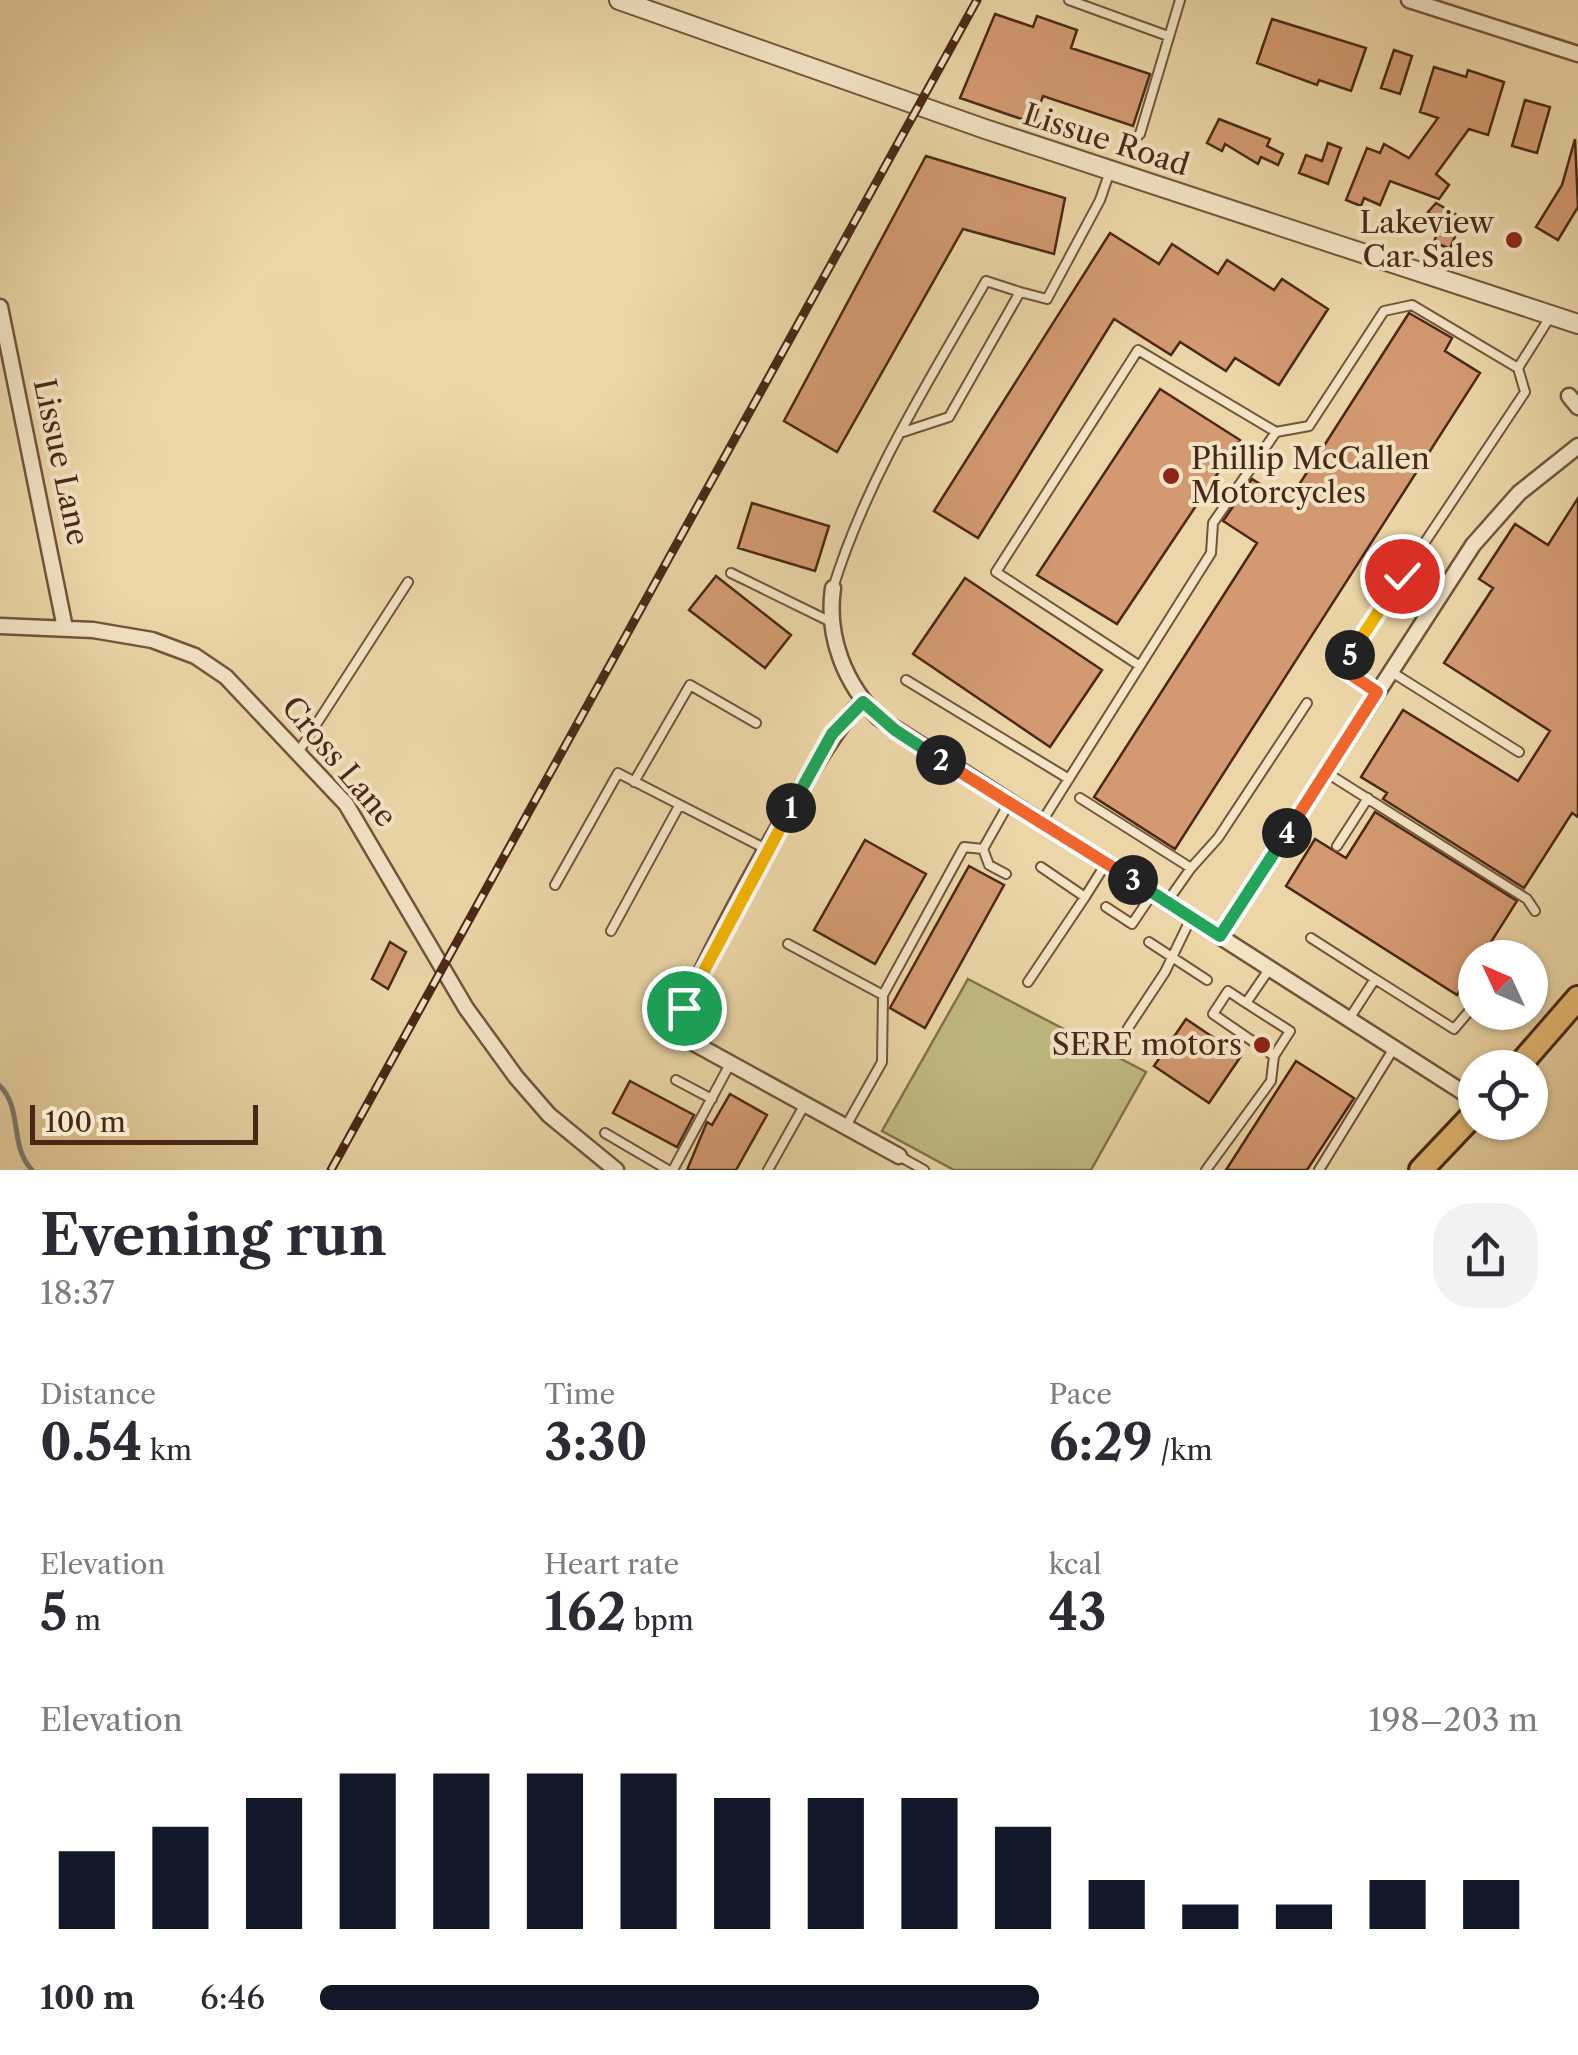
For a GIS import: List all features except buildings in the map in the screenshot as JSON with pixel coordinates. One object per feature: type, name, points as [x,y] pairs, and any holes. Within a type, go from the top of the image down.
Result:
[{"type":"highway","points":[[1533,1050],[1578,998]]},
{"type":"highway","points":[[1421,1170],[1458,1131]]},
{"type":"street","name":"Lissue Road","points":[[619,0],[1110,172],[1578,324]]},
{"type":"street","points":[[1409,0],[1578,54]]},
{"type":"street","name":"Lissue Lane","points":[[0,307],[66,628]]},
{"type":"street","points":[[1220,936],[1473,545],[1520,493],[1577,448]]},
{"type":"street","points":[[833,588],[832,622],[845,670],[863,702],[895,730],[1458,1089]]},
{"type":"street","name":"Cross Lane","points":[[0,626],[137,636],[195,656],[237,687],[299,751],[362,828],[452,985],[516,1077],[550,1116],[616,1170]]},
{"type":"street","points":[[863,702],[832,734],[680,1021],[688,1040],[899,1156]]},
{"type":"lane","points":[[1069,0],[1168,36]]},
{"type":"lane","points":[[1122,148],[1140,134],[1180,0]]},
{"type":"lane","points":[[833,588],[857,516],[883,463],[986,281],[1047,298],[1100,200],[1110,172]]},
{"type":"lane","points":[[900,433],[949,417],[1020,292]]},
{"type":"lane","points":[[1140,666],[996,572],[1138,350],[1276,432],[1310,426],[1384,311],[1412,305],[1518,368],[1526,392],[1341,668],[1377,692]]},
{"type":"lane","points":[[1518,368],[1552,315]]},
{"type":"lane","points":[[1041,823],[1211,554],[1213,523],[1276,432]]},
{"type":"lane","points":[[730,572],[832,622]]},
{"type":"lane","points":[[299,751],[408,582]]},
{"type":"lane","points":[[1390,671],[1519,752]]},
{"type":"lane","points":[[906,680],[1069,779]]},
{"type":"lane","points":[[634,782],[690,685],[756,723]]},
{"type":"lane","points":[[1167,902],[1218,838],[1307,703]]},
{"type":"lane","points":[[1326,772],[1527,900],[1534,911]]},
{"type":"lane","points":[[555,885],[618,773],[768,850]]},
{"type":"lane","points":[[1080,798],[1191,868]]},
{"type":"lane","points":[[1337,846],[1368,798]]},
{"type":"lane","points":[[983,849],[1010,803]]},
{"type":"lane","points":[[611,931],[678,806]]},
{"type":"lane","points":[[846,1126],[882,1062],[883,996],[964,847],[983,849]]},
{"type":"lane","points":[[983,849],[989,864],[1006,874]]},
{"type":"lane","points":[[1028,982],[1106,863]]},
{"type":"lane","points":[[1041,868],[1085,896]]},
{"type":"lane","points":[[1106,906],[1132,924],[1153,894]]},
{"type":"lane","points":[[1128,1028],[1192,918]]},
{"type":"lane","points":[[1312,938],[1454,1029],[1458,1024]]},
{"type":"lane","points":[[1149,942],[1207,980]]},
{"type":"lane","points":[[788,944],[883,996]]},
{"type":"lane","points":[[1246,1003],[1270,968]]},
{"type":"lane","points":[[1350,1019],[1375,979]]},
{"type":"lane","points":[[1206,1170],[1271,1082],[1274,1056],[1290,1032],[1228,991],[1212,1014],[1274,1056]]},
{"type":"lane","points":[[1319,1170],[1394,1048]]},
{"type":"lane","points":[[605,1134],[671,1170],[731,1064]]},
{"type":"lane","points":[[676,1080],[712,1099]]},
{"type":"lane","points":[[768,1170],[805,1104]]},
{"type":"lane","points":[[899,1156],[924,1170]]},
{"type":"shaded area","points":[[968,979],[1146,1072],[1091,1170],[954,1170],[882,1131]]},
{"type":"waterway","points":[[0,1086],[11,1105],[21,1150],[32,1170]]},
{"type":"railway","points":[[331,1170],[977,0]]},
{"type":"place","name":"Lakeview Car Sales","points":[[1514,240]]},
{"type":"place","name":"Phillip McCallen Motorcycles","points":[[1171,476]]},
{"type":"place","name":"SERE motors","points":[[1262,1045]]},
{"type":"route","points":[[684,1008],[832,734],[863,702],[895,730],[1220,936],[1377,692],[1341,668],[1402,576]]}]
